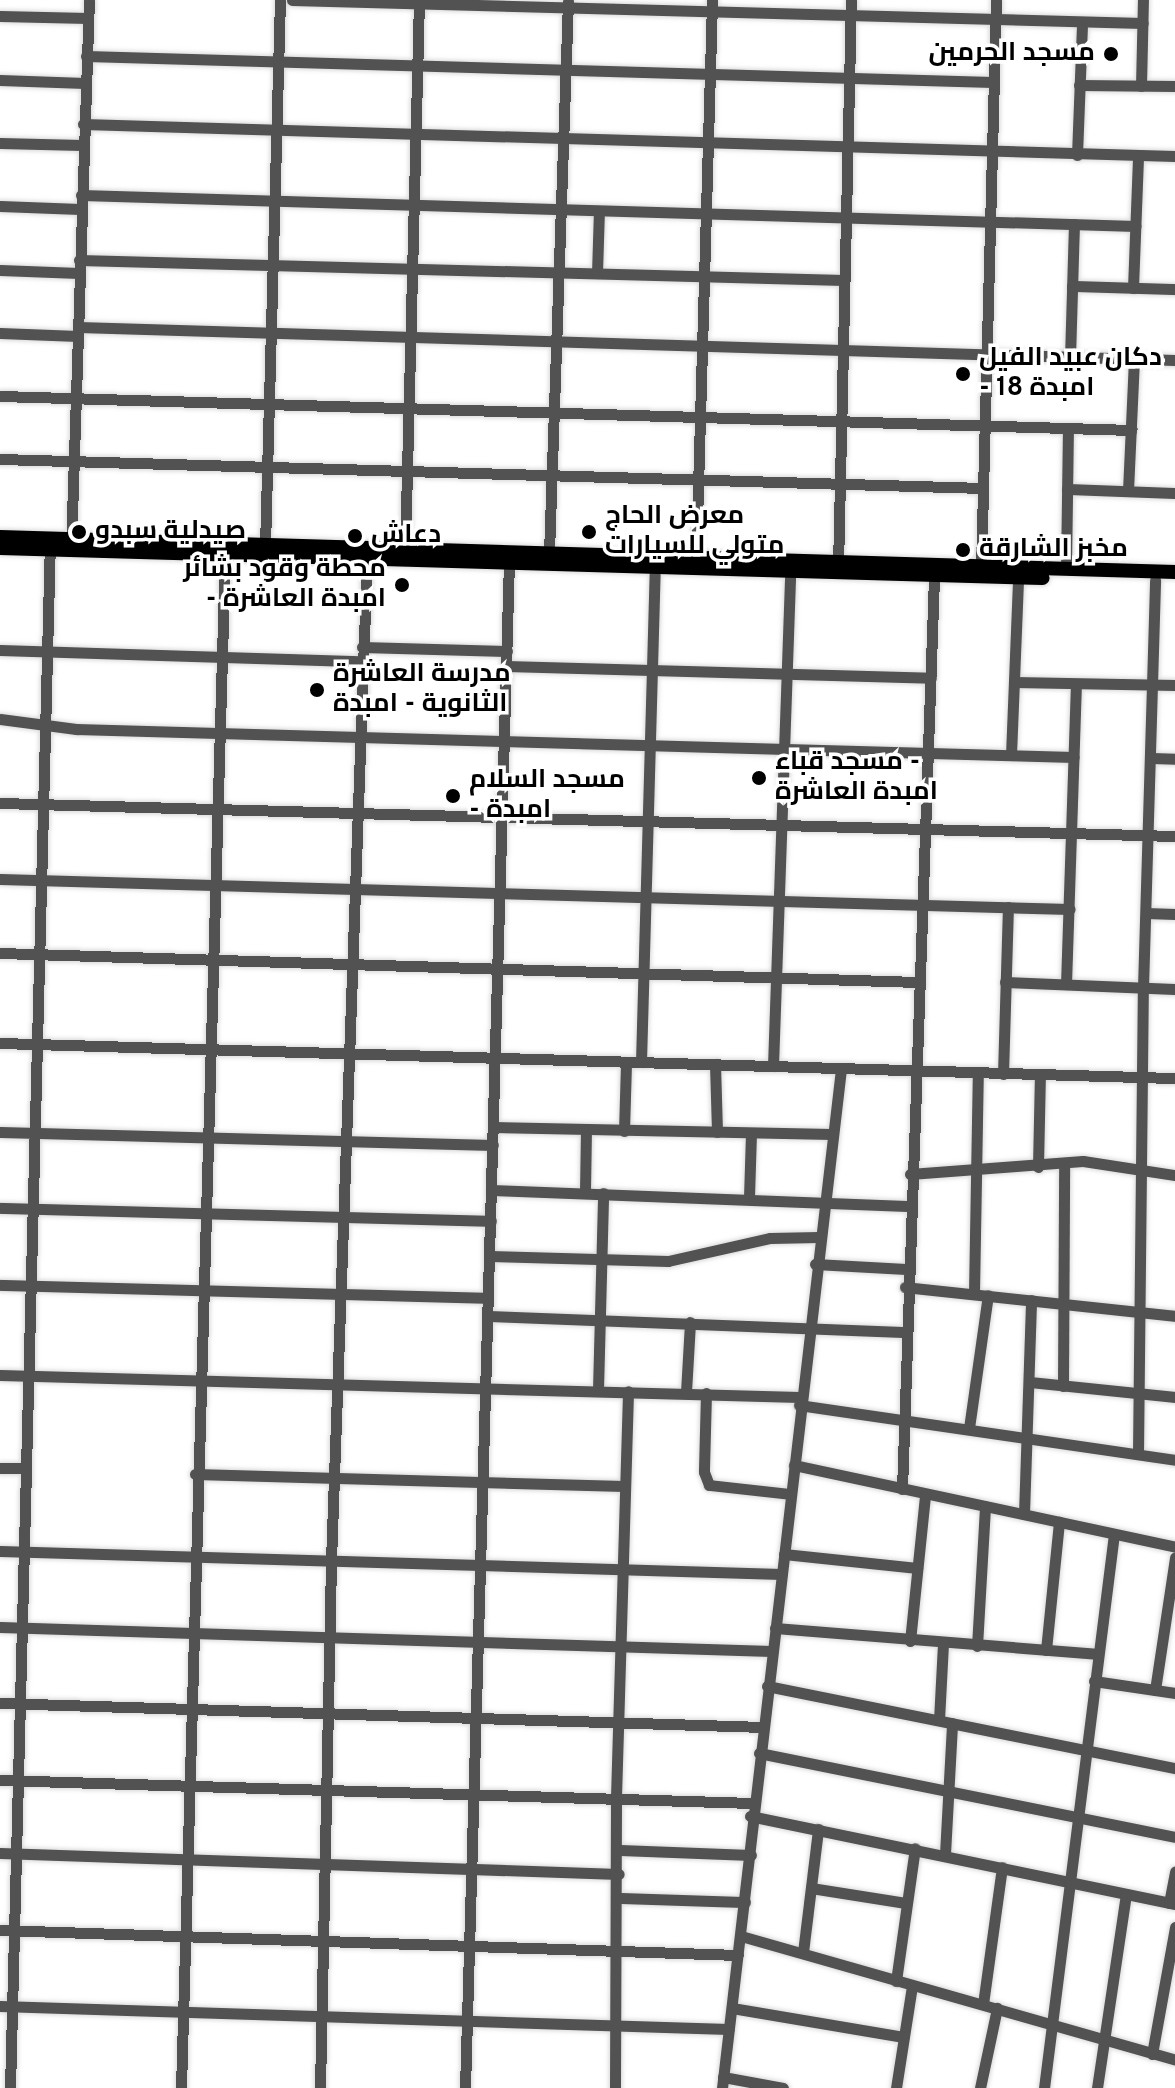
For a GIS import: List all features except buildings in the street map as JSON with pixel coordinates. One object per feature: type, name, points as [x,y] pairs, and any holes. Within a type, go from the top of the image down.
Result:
[{"type":"main road","points":[[0,537],[50,544],[225,555],[549,553],[696,557],[934,575],[1175,581]]},
{"type":"main road","points":[[0,548],[50,544]]},
{"type":"main road","points":[[72,545],[265,546],[367,553],[405,549],[509,562],[655,567],[790,570],[981,566],[1175,572]]},
{"type":"street","points":[[72,545],[80,209],[89,0]]},
{"type":"street","points":[[265,546],[274,130],[280,0]]},
{"type":"street","points":[[292,0],[711,5],[851,14],[1143,23]]},
{"type":"street","points":[[838,567],[851,0]]},
{"type":"street","points":[[981,566],[996,0]]},
{"type":"street","points":[[1141,86],[1143,0]]},
{"type":"street","points":[[405,549],[419,1]]},
{"type":"street","points":[[549,553],[568,3]]},
{"type":"street","points":[[696,557],[711,5]]},
{"type":"street","points":[[0,16],[88,18]]},
{"type":"street","points":[[1077,155],[1082,22]]},
{"type":"street","points":[[86,56],[993,82]]},
{"type":"street","points":[[0,80],[85,83]]},
{"type":"street","points":[[1079,85],[1175,86]]},
{"type":"street","points":[[83,124],[1175,156]]},
{"type":"street","points":[[0,143],[82,145]]},
{"type":"street","points":[[1133,288],[1138,156]]},
{"type":"street","points":[[81,195],[1136,226]]},
{"type":"street","points":[[0,206],[80,209]]},
{"type":"street","points":[[597,273],[599,211]]},
{"type":"street","points":[[1070,358],[1074,224]]},
{"type":"street","points":[[79,260],[844,280]]},
{"type":"street","points":[[0,270],[79,273]]},
{"type":"street","points":[[1072,286],[1175,289]]},
{"type":"street","points":[[0,333],[270,333],[1175,360]]},
{"type":"street","points":[[1128,491],[1134,359]]},
{"type":"street","points":[[0,396],[1131,430]]},
{"type":"street","points":[[1066,569],[1068,428]]},
{"type":"street","points":[[0,459],[406,472],[699,477],[983,488]]},
{"type":"street","points":[[1067,489],[1175,493]]},
{"type":"street","points":[[10,2088],[5,2006],[6,1930],[15,1853],[50,544]]},
{"type":"street","points":[[320,2088],[328,1865],[326,1789],[331,1561],[360,661],[367,553]]},
{"type":"street","points":[[181,2088],[195,1474],[225,555]]},
{"type":"street","points":[[465,2088],[473,1869],[475,1641],[497,1057],[509,562]]},
{"type":"street","points":[[641,1062],[655,567]]},
{"type":"street","points":[[773,1066],[790,570]]},
{"type":"street","points":[[902,1489],[905,1287],[926,831],[934,575]]},
{"type":"street","points":[[1011,755],[1018,577]]},
{"type":"street","points":[[1138,1454],[1142,1312],[1143,988],[1155,580]]},
{"type":"street","points":[[362,647],[507,651]]},
{"type":"street","points":[[0,650],[360,661]]},
{"type":"street","points":[[506,666],[931,678]]},
{"type":"street","points":[[1014,682],[1175,685]]},
{"type":"street","points":[[1066,984],[1076,684]]},
{"type":"street","points":[[0,719],[47,724],[506,742],[1074,757]]},
{"type":"street","points":[[1152,758],[1175,759]]},
{"type":"street","points":[[0,803],[781,826],[874,825],[926,831],[1175,836]]},
{"type":"street","points":[[0,879],[1070,909]]},
{"type":"street","points":[[1003,1074],[1008,907]]},
{"type":"street","points":[[1146,913],[1175,914]]},
{"type":"street","points":[[0,953],[919,982]]},
{"type":"street","points":[[1005,982],[1175,989]]},
{"type":"street","points":[[0,1043],[1175,1078]]},
{"type":"street","points":[[624,1131],[626,1062]]},
{"type":"street","points":[[715,1064],[717,1132]]},
{"type":"street","points":[[783,2088],[722,2083],[751,1855],[751,1809],[782,1574],[815,1264],[841,1069]]},
{"type":"street","points":[[974,1293],[978,1073]]},
{"type":"street","points":[[1038,1167],[1040,1075]]},
{"type":"street","points":[[493,1127],[832,1134]]},
{"type":"street","points":[[585,1192],[586,1130]]},
{"type":"street","points":[[0,1132],[493,1145]]},
{"type":"street","points":[[749,1197],[751,1133]]},
{"type":"street","points":[[910,1174],[977,1172],[1096,1161],[1175,1175]]},
{"type":"street","points":[[1063,1386],[1064,1163]]},
{"type":"street","points":[[491,1190],[824,1199],[908,1206]]},
{"type":"street","points":[[598,1390],[603,1193]]},
{"type":"street","points":[[0,1208],[491,1221]]},
{"type":"street","points":[[490,1256],[683,1260],[770,1238],[819,1237]]},
{"type":"street","points":[[815,1264],[906,1269]]},
{"type":"street","points":[[0,1285],[488,1298]]},
{"type":"street","points":[[905,1287],[1175,1316]]},
{"type":"street","points":[[969,1428],[988,1295]]},
{"type":"street","points":[[1024,1514],[1031,1300]]},
{"type":"street","points":[[488,1316],[808,1325],[904,1332]]},
{"type":"street","points":[[686,1392],[690,1322]]},
{"type":"street","points":[[0,1375],[706,1393],[800,1401],[1175,1460]]},
{"type":"street","points":[[1030,1382],[1175,1397]]},
{"type":"street","points":[[615,2088],[620,1850],[616,1797],[628,1391]]},
{"type":"street","points":[[706,1393],[704,1472],[709,1485],[791,1494]]},
{"type":"street","points":[[794,1465],[1175,1547]]},
{"type":"street","points":[[0,1468],[25,1468]]},
{"type":"street","points":[[195,1474],[624,1486]]},
{"type":"street","points":[[910,1641],[925,1495]]},
{"type":"street","points":[[977,1646],[985,1506]]},
{"type":"street","points":[[1046,1650],[1059,1522]]},
{"type":"street","points":[[1044,2088],[1080,1817],[1096,1654],[1114,1534]]},
{"type":"street","points":[[0,1551],[782,1574]]},
{"type":"street","points":[[784,1554],[917,1568]]},
{"type":"street","points":[[1155,1690],[1171,1624],[1175,1558]]},
{"type":"street","points":[[0,1627],[772,1651]]},
{"type":"street","points":[[775,1628],[1096,1654]]},
{"type":"street","points":[[939,1720],[943,1643]]},
{"type":"street","points":[[1094,1681],[1175,1693]]},
{"type":"street","points":[[767,1686],[1175,1768]]},
{"type":"street","points":[[0,1703],[762,1727]]},
{"type":"street","points":[[945,1854],[944,1792],[952,1723]]},
{"type":"street","points":[[759,1753],[1175,1837]]},
{"type":"street","points":[[0,1780],[616,1797],[751,1809],[818,1829],[1172,1904],[1175,1872]]},
{"type":"street","points":[[803,1952],[818,1829]]},
{"type":"street","points":[[896,1981],[915,1848]]},
{"type":"street","points":[[620,1850],[751,1855]]},
{"type":"street","points":[[0,1853],[619,1874]]},
{"type":"street","points":[[983,2004],[1002,1867]]},
{"type":"street","points":[[811,1888],[906,1903]]},
{"type":"street","points":[[1097,2088],[1126,1894]]},
{"type":"street","points":[[619,1898],[745,1902]]},
{"type":"street","points":[[1152,2054],[1175,1927]]},
{"type":"street","points":[[6,1930],[738,1955]]},
{"type":"street","points":[[741,1936],[1175,2060]]},
{"type":"street","points":[[896,2088],[912,1986]]},
{"type":"street","points":[[5,2006],[182,2015],[321,2016],[729,2029]]},
{"type":"street","points":[[732,2008],[904,2037]]},
{"type":"street","points":[[980,2088],[997,2008]]},
{"type":"place","name":"مسجد الحرمين","points":[[1111,54]]},
{"type":"place","name":"دكان عبيد الفيل - امبدة 18","points":[[963,374]]},
{"type":"place","name":"صيدلية سبدو","points":[[79,532]]},
{"type":"place","name":"معرض الحاج متولي للسيارات","points":[[589,532]]},
{"type":"place","name":"دعاش","points":[[355,536]]},
{"type":"place","name":"مخبز الشارقة","points":[[963,550]]},
{"type":"place","name":"محطة وقود بشائر - امبدة العاشرة","points":[[402,585]]},
{"type":"place","name":"مدرسة العاشرة الثانوية - امبدة","points":[[317,690]]},
{"type":"place","name":"مسجد قباء - امبدة العاشرة","points":[[759,778]]},
{"type":"place","name":"مسجد السلام - امبدة","points":[[453,796]]}]
